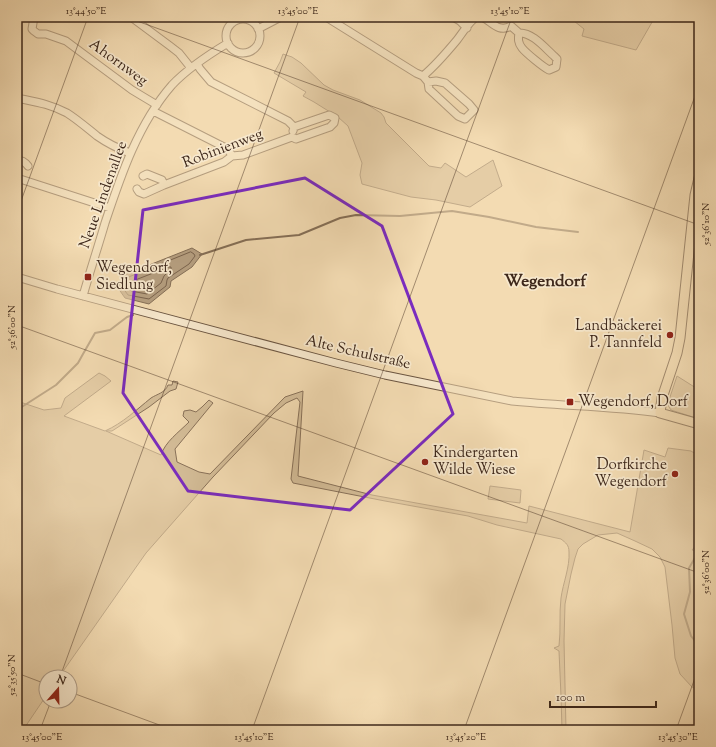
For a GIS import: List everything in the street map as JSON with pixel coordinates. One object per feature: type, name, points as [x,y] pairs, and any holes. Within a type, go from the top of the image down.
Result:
[{"type":"main road","points":[[660,413],[662,398],[677,353],[680,338],[695,195],[699,178]]},
{"type":"main road","name":"Alte Schulstraße","points":[[660,413],[699,424]]},
{"type":"street","name":"Ahornweg","points":[[34,17],[32,29],[34,31],[38,34],[46,34],[66,41],[155,108]]},
{"type":"street","name":"Robinienweg","points":[[131,17],[179,53],[212,82],[288,121],[294,128],[330,115],[335,118],[334,123],[330,127],[296,139],[292,137],[243,155],[232,156],[224,162],[144,194],[139,192],[137,189]]},
{"type":"street","points":[[258,29],[281,17]]},
{"type":"street","points":[[326,17],[416,74],[423,76],[428,82],[429,89],[458,116],[465,119],[474,110],[445,83],[436,81],[428,82]]},
{"type":"street","points":[[452,17],[467,28]]},
{"type":"street","points":[[423,76],[456,41],[472,21],[479,17],[500,28],[506,29],[510,26],[519,33],[524,33],[531,36],[557,59],[556,67],[549,70],[544,68],[521,48],[518,40],[519,33]]},
{"type":"street","points":[[236,21],[251,21],[258,29],[260,40],[257,46],[248,53],[236,52],[228,43],[226,38],[228,28],[236,21]]},
{"type":"street","name":"Neue Lindenallee","points":[[83,296],[110,208],[130,153],[155,108],[172,85],[183,74],[215,50],[228,43]]},
{"type":"street","points":[[17,98],[40,102],[67,113],[105,141],[130,153]]},
{"type":"street","points":[[155,108],[228,149],[232,156]]},
{"type":"street","points":[[292,137],[294,128]]},
{"type":"street","points":[[17,160],[21,160],[28,166]]},
{"type":"street","points":[[143,176],[148,174],[162,180],[164,185]]},
{"type":"street","points":[[17,178],[110,208]]},
{"type":"street","name":"Alte Schulstraße","points":[[17,277],[336,364],[437,386],[519,401],[660,413]]},
{"type":"highlighted area","points":[[305,178],[382,226],[453,414],[350,510],[188,491],[123,393],[143,210]]},
{"type":"shaded area","points":[[488,17],[519,17],[516,20],[513,19],[504,26]]},
{"type":"shaded area","points":[[569,17],[655,17],[636,50],[582,36],[584,29]]},
{"type":"shaded area","points":[[283,54],[292,57],[301,63],[324,85],[360,100],[381,113],[386,123],[429,166],[441,168],[445,163],[466,177],[493,160],[502,186],[470,207],[436,200],[411,197],[362,184],[360,175],[362,163],[348,126],[338,117],[303,96],[306,92],[274,73]]},
{"type":"shaded area","points":[[99,373],[105,376],[111,381],[64,416],[105,431],[124,420],[151,398],[163,392],[168,385],[172,385],[173,381],[178,382],[176,389],[170,391],[149,407],[112,431],[106,431],[161,455],[169,441],[189,422],[183,416],[184,411],[190,410],[196,412],[209,400],[213,403],[175,449],[177,462],[199,472],[210,474],[285,397],[303,391],[298,476],[372,495],[527,523],[529,506],[630,532],[644,450],[665,457],[668,448],[691,451],[699,456],[699,542],[692,550],[699,551],[699,691],[692,687],[680,674],[675,658],[665,567],[660,557],[652,549],[617,533],[598,535],[583,544],[578,549],[565,604],[564,641],[566,730],[562,730],[559,651],[554,648],[559,646],[561,598],[569,558],[567,544],[561,539],[497,525],[468,516],[293,483],[291,479],[300,402],[297,398],[286,403],[274,413],[213,477],[146,553],[65,669],[38,669],[38,708],[23,730],[17,730],[17,401],[44,410],[61,408],[65,398]]},
{"type":"shaded area","points":[[677,376],[696,388],[699,387],[699,419],[671,410],[669,407],[668,403]]},
{"type":"shaded area","points":[[490,486],[521,490],[520,503],[488,499]]},
{"type":"water","points":[[192,248],[202,254],[192,267],[171,281],[170,287],[149,304],[125,298],[118,288],[124,275]]},
{"type":"waterway","points":[[200,255],[246,240],[299,235],[340,218],[356,215],[400,216],[452,211],[536,227],[578,232]]},
{"type":"waterway","points":[[17,410],[56,385],[78,363],[95,333],[110,330],[127,317],[133,315]]},
{"type":"waterway","points":[[699,551],[689,568],[690,592],[684,614],[691,636],[699,646]]},
{"type":"place","name":"Wegendorf, Siedlung","points":[[88,277]]},
{"type":"place","name":"Landbäckerei P. Tannfeld","points":[[670,335]]},
{"type":"place","name":"Wegendorf, Dorf","points":[[570,402]]},
{"type":"place","name":"Kindergarten Wilde Wiese","points":[[425,462]]},
{"type":"place","name":"Dorfkirche Wegendorf","points":[[675,474]]},
{"type":"district","name":"Wegendorf","points":[[545,282]]}]
